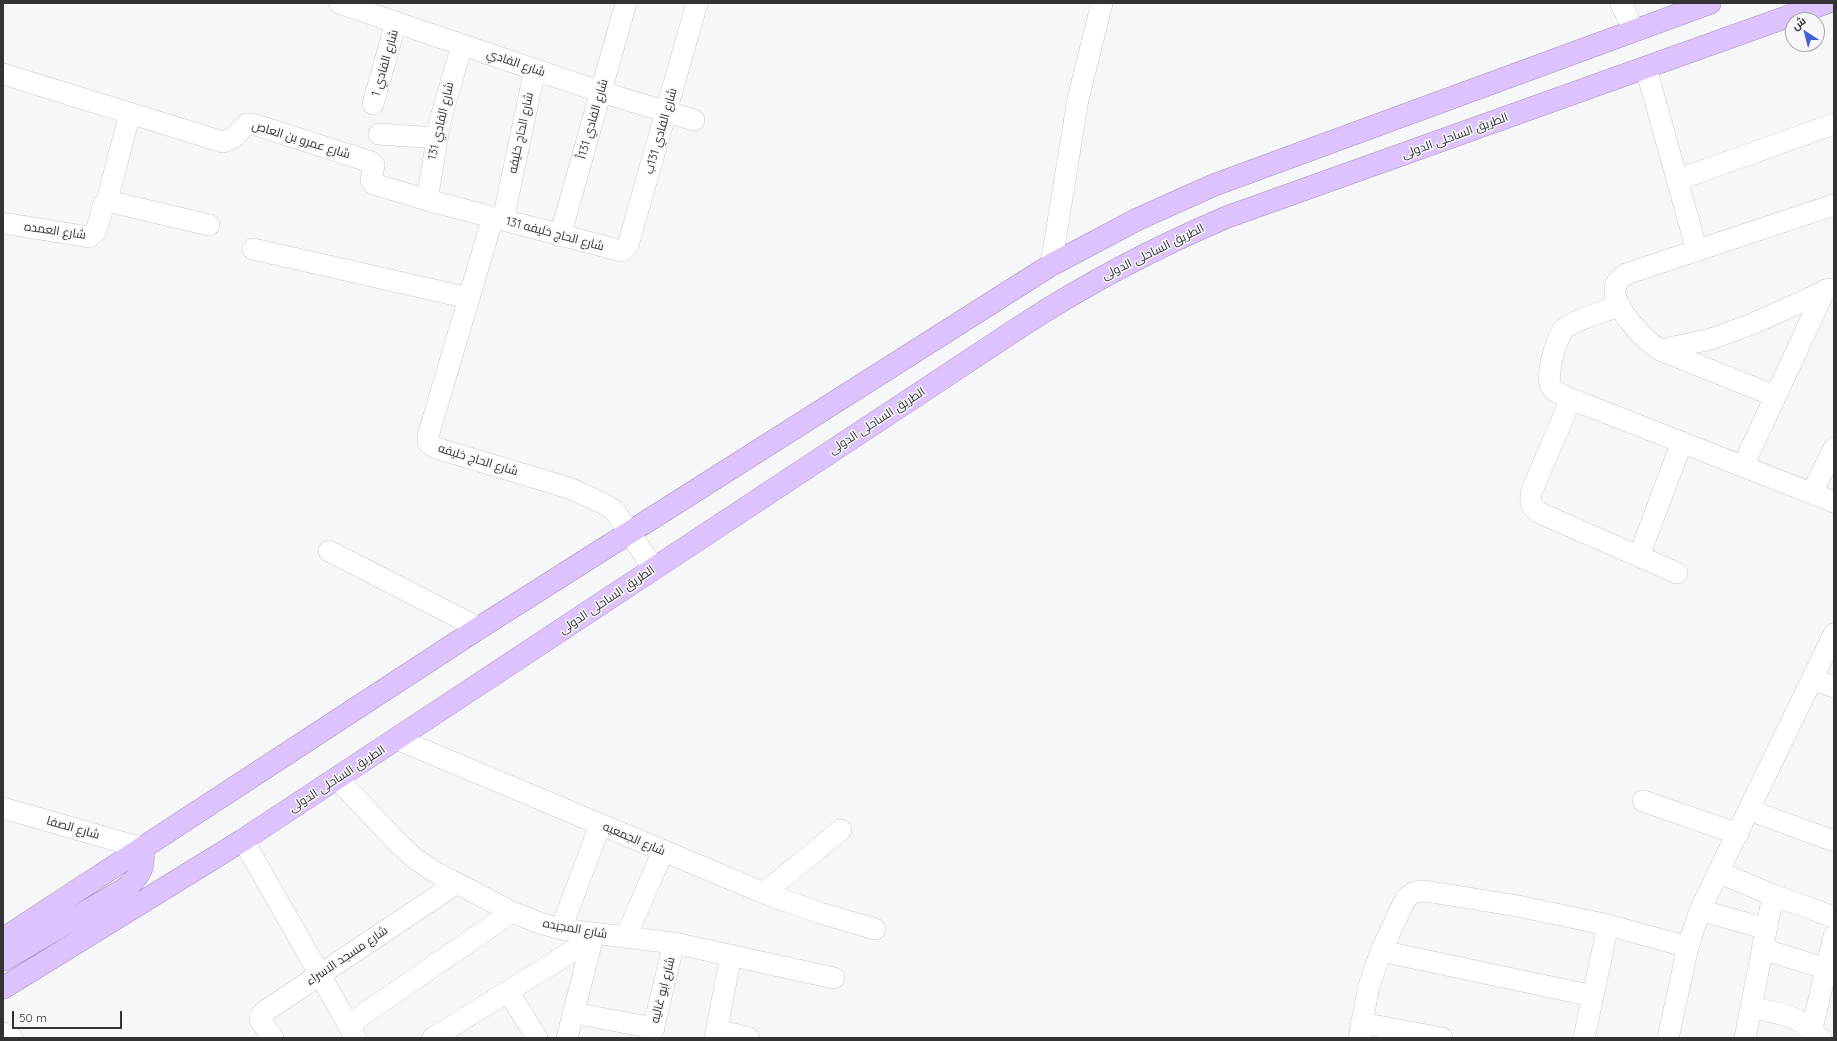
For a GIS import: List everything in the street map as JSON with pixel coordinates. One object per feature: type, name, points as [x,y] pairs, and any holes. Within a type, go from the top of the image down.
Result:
[{"type":"highway","points":[[3,938],[479,628],[631,533],[1051,265],[1138,219],[1214,185],[1710,3]]},
{"type":"highway","name":"الطريق الساحلى الدولى","points":[[3,988],[243,840],[338,779],[1055,304],[1142,255],[1227,218],[1826,3]]},
{"type":"highway","points":[[3,960],[133,883],[139,876],[143,867],[144,857],[142,848]]},
{"type":"street","name":"شارع الفادي","points":[[339,3],[601,92],[694,120]]},
{"type":"street","name":"شارع الفادي 131أ","points":[[560,236],[626,3]]},
{"type":"street","name":"شارع الفادي 131ب","points":[[617,251],[624,250],[628,245],[697,3]]},
{"type":"street","points":[[1051,265],[1078,99],[1102,3]]},
{"type":"street","points":[[1621,3],[1634,31]]},
{"type":"street","name":"شارع الفادي 1","points":[[373,104],[396,22]]},
{"type":"street","name":"شارع الفادي 131","points":[[427,200],[436,138],[446,95],[462,44]]},
{"type":"street","points":[[1646,68],[1697,251]]},
{"type":"street","name":"شارع الحاج خليفه","points":[[535,69],[498,219],[469,298],[428,436],[430,444],[436,448],[569,488],[614,510],[654,569]]},
{"type":"street","name":"شارع عمرو بن العاص","points":[[3,74],[223,142],[233,138],[248,124],[256,125],[372,162],[374,165],[372,183],[427,200],[498,219]]},
{"type":"street","name":"شارع العمده","points":[[3,223],[89,237],[96,231],[104,204],[107,201],[130,114]]},
{"type":"street","points":[[1677,180],[1834,124]]},
{"type":"street","points":[[379,134],[436,138]]},
{"type":"street","points":[[107,201],[209,225]]},
{"type":"street","points":[[1775,396],[1660,350],[1649,343],[1637,331],[1620,306],[1615,296],[1615,287],[1619,280],[1626,274],[1834,205]]},
{"type":"street","name":"شارع الحاج خليفه 131","points":[[498,219],[617,251]]},
{"type":"street","points":[[253,249],[469,298]]},
{"type":"street","points":[[1660,350],[1711,339],[1752,324],[1829,289]]},
{"type":"street","points":[[1743,466],[1775,396],[1829,289]]},
{"type":"street","points":[[1620,306],[1571,324],[1562,331],[1558,337],[1548,378],[1553,389],[1571,399],[1834,502]]},
{"type":"street","points":[[1571,399],[1532,490],[1530,497],[1531,505],[1535,511],[1677,573]]},
{"type":"street","points":[[1639,556],[1682,442]]},
{"type":"street","points":[[1812,493],[1834,448]]},
{"type":"street","points":[[329,551],[479,628]]},
{"type":"street","points":[[1668,1038],[1688,947],[1700,910],[1720,873],[1834,634]]},
{"type":"street","points":[[1812,680],[1834,687]]},
{"type":"street","name":"شارع الجمعيه","points":[[397,739],[764,893],[820,913],[875,929]]},
{"type":"street","name":"شارع المجيده","points":[[338,779],[395,840],[414,858],[434,872],[512,912],[540,923],[593,936],[626,937],[674,943],[834,978]]},
{"type":"street","points":[[1643,801],[1738,834]]},
{"type":"street","name":"شارع الصفا","points":[[3,808],[142,848]]},
{"type":"street","points":[[1749,810],[1834,841]]},
{"type":"street","points":[[561,929],[600,824]]},
{"type":"street","points":[[764,893],[841,830]]},
{"type":"street","points":[[243,840],[352,1032],[512,912]]},
{"type":"street","points":[[626,937],[663,851]]},
{"type":"street","points":[[1720,873],[1834,918]]},
{"type":"street","name":"شارع مسجد الاسراء","points":[[273,1038],[260,1020],[262,1014],[458,883]]},
{"type":"street","points":[[1442,1038],[1360,1030],[1369,986],[1381,951],[1406,898],[1415,892],[1425,891],[1518,906],[1608,926],[1688,947]]},
{"type":"street","points":[[1745,1038],[1773,895]]},
{"type":"street","points":[[1700,910],[1766,929]]},
{"type":"street","points":[[1584,1038],[1608,926]]},
{"type":"street","points":[[433,1038],[508,992],[593,936]]},
{"type":"street","points":[[567,1038],[593,936]]},
{"type":"street","points":[[1816,1036],[1830,970],[1834,936]]},
{"type":"street","name":"شارع ابو غاليه","points":[[652,1033],[674,943]]},
{"type":"street","points":[[1762,949],[1830,970]]},
{"type":"street","points":[[1381,951],[1593,996]]},
{"type":"street","points":[[731,955],[716,1034],[749,1038]]},
{"type":"street","points":[[508,992],[537,1038]]},
{"type":"street","points":[[1751,1007],[1791,1018],[1806,1026],[1816,1036]]},
{"type":"street","points":[[573,1013],[652,1033]]},
{"type":"street","points":[[3,1033],[12,1038]]}]
